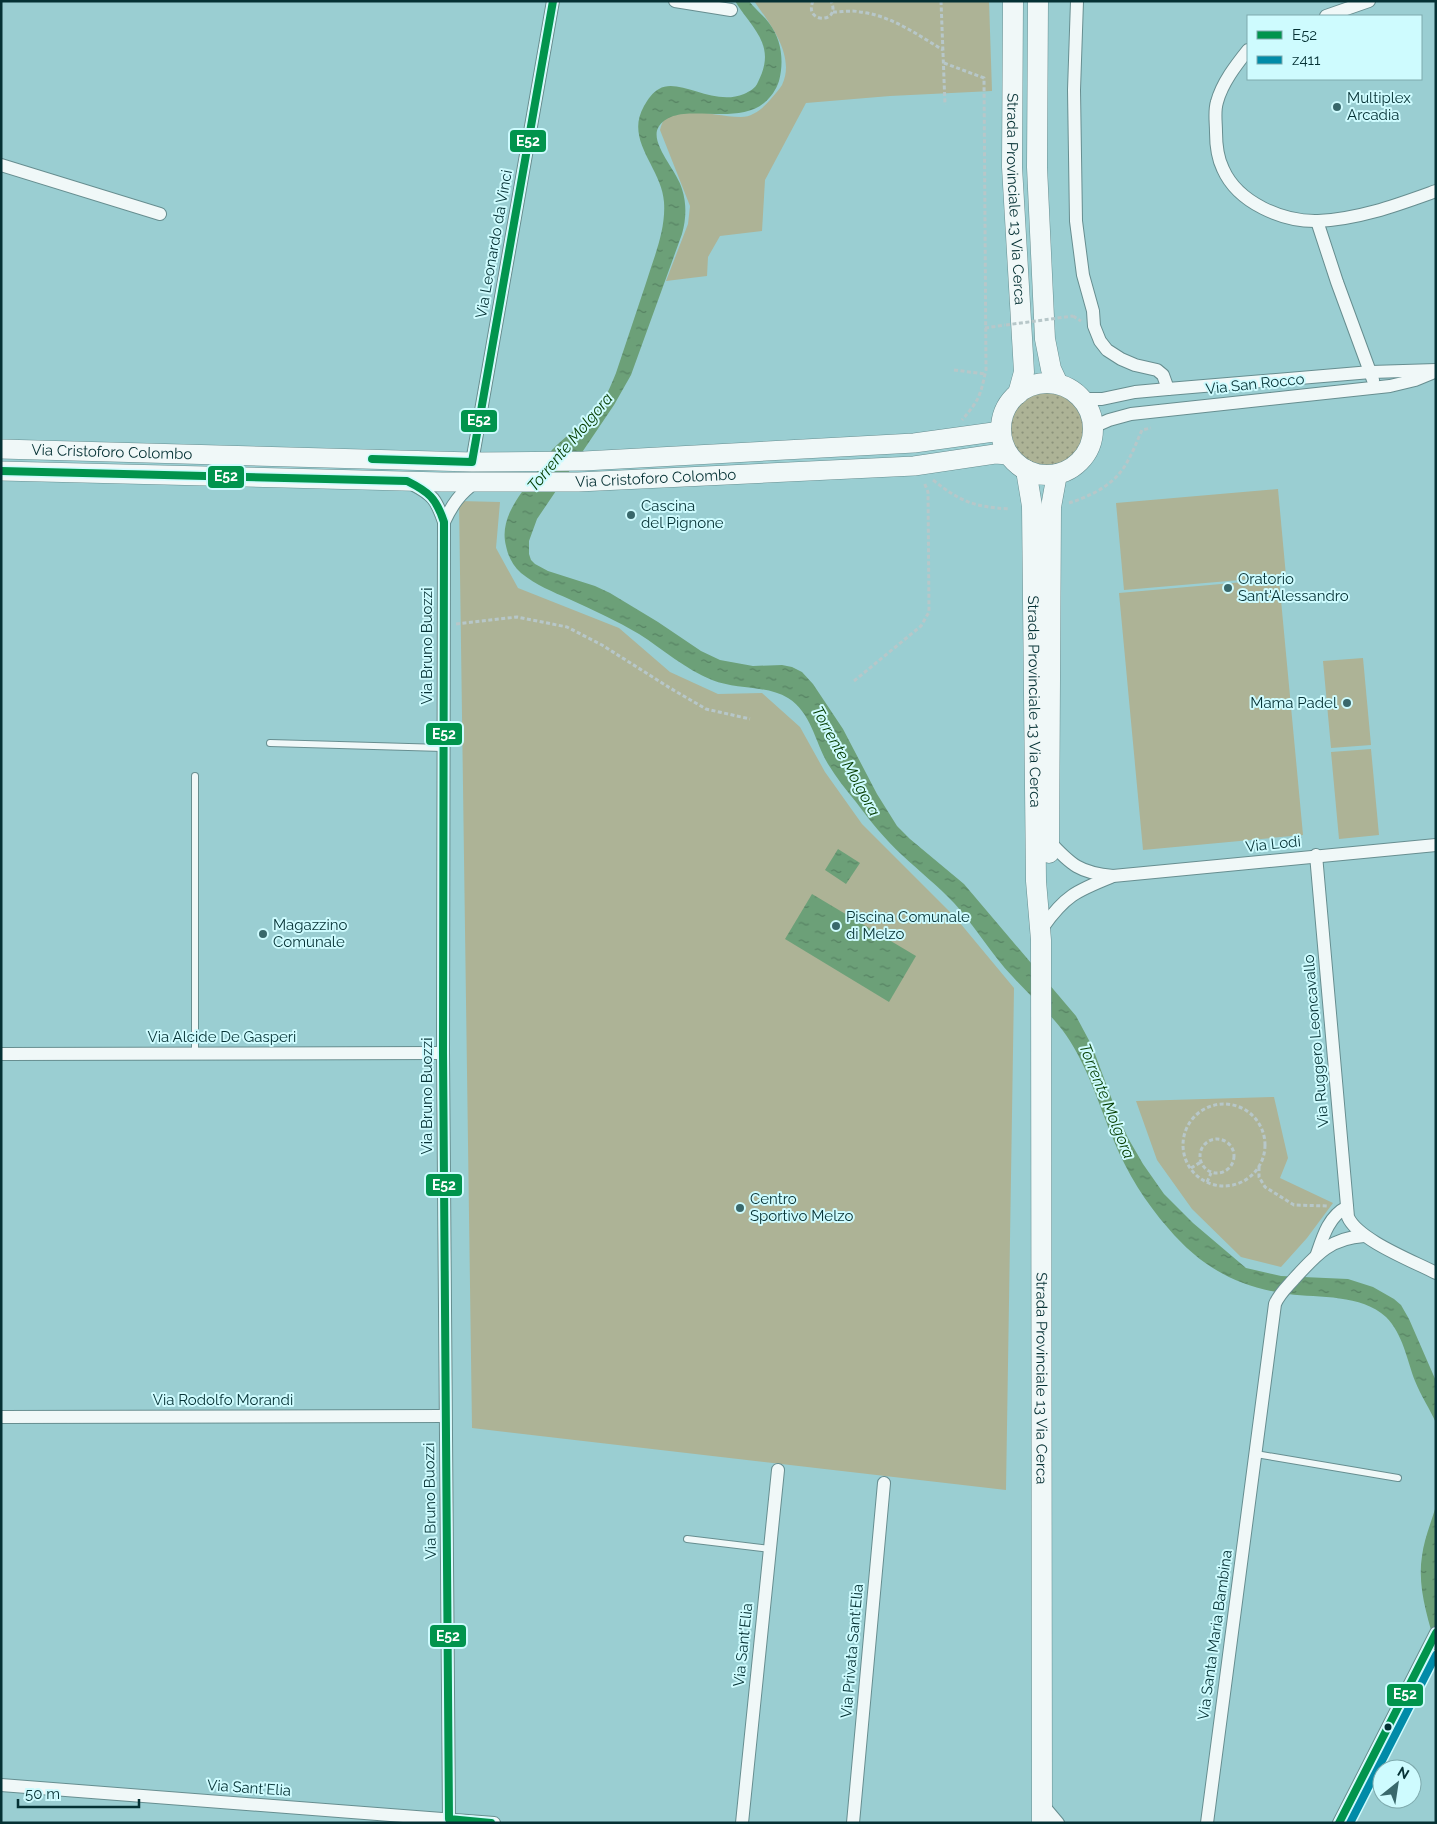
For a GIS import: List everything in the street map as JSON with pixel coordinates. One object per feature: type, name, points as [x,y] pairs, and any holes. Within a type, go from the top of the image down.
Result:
[{"type":"main road","name":"Strada Provinciale 13 Via Cerca","points":[[1013,1],[1012,167],[1024,372],[1018,394]]},
{"type":"main road","name":"Strada Provinciale 13 Via Cerca","points":[[1001,431],[1003,414],[1010,402],[1023,389],[1040,383],[1058,384],[1051,369],[1046,339],[1037,167],[1038,1]]},
{"type":"main road","points":[[1001,431],[1002,440],[1009,455],[1026,470],[1041,474],[1057,474],[1069,470],[1082,460],[1092,443],[1094,427],[1090,410],[1073,390],[1058,384]]},
{"type":"main road","name":"Strada Provinciale 13 Via Cerca","points":[[1026,470],[1032,506],[1036,881],[1041,934],[1042,1814]]},
{"type":"main road","name":"Strada Provinciale 13 Via Cerca","points":[[1041,934],[1050,881],[1051,506],[1057,474]]},
{"type":"street","name":"Via Leonardo da Vinci","points":[[472,462],[553,1]]},
{"type":"street","points":[[674,1],[731,10]]},
{"type":"street","points":[[1077,1],[1074,90],[1076,221],[1083,275],[1096,330],[1107,350],[1117,358],[1135,365],[1157,370],[1163,375],[1168,388]]},
{"type":"street","points":[[1329,15],[1369,1]]},
{"type":"street","points":[[1247,51],[1231,74],[1217,102],[1215,114],[1217,152],[1223,170],[1239,190],[1260,205],[1284,216],[1317,221],[1359,216],[1436,191]]},
{"type":"street","points":[[1,165],[160,214]]},
{"type":"street","points":[[1317,221],[1337,282],[1371,372],[1373,388]]},
{"type":"street","name":"Via San Rocco","points":[[1082,399],[1102,399],[1168,388],[1371,372],[1436,371]]},
{"type":"street","name":"Via San Rocco","points":[[1094,427],[1116,417],[1141,413],[1373,388],[1410,382],[1436,371]]},
{"type":"street","points":[[1141,413],[1152,390]]},
{"type":"street","name":"Via Cristoforo Colombo","points":[[1,450],[472,462],[584,461],[887,445],[1001,431]]},
{"type":"street","name":"Via Cristoforo Colombo","points":[[1,471],[407,481],[578,482],[919,472],[995,454],[1009,455]]},
{"type":"street","name":"Via Bruno Buozzi","points":[[407,481],[432,495],[444,522],[443,1053],[449,1819]]},
{"type":"street","points":[[444,522],[460,495],[476,482]]},
{"type":"street","name":"Via Lodi","points":[[1049,841],[1064,858],[1080,869],[1090,874],[1113,876],[1316,855],[1436,845]]},
{"type":"street","name":"Via Ruggero Leoncavallo","points":[[1316,855],[1348,1217],[1364,1236]]},
{"type":"street","name":"Via Lodi","points":[[1041,934],[1056,910],[1072,894],[1113,876]]},
{"type":"street","name":"Via Alcide De Gasperi","points":[[1,1054],[443,1053]]},
{"type":"street","name":"Via Santa Maria Bambina","points":[[1207,1822],[1274,1309],[1280,1295],[1314,1257],[1338,1212],[1347,1207]]},
{"type":"street","points":[[1364,1236],[1436,1273]]},
{"type":"street","name":"Via Santa Maria Bambina","points":[[1314,1257],[1342,1240],[1364,1236]]},
{"type":"street","name":"Via Rodolfo Morandi","points":[[1,1417],[445,1416]]},
{"type":"street","name":"Via Sant'Elia","points":[[742,1823],[778,1470]]},
{"type":"street","name":"Via Privata Sant'Elia","points":[[853,1823],[884,1483]]},
{"type":"street","points":[[1339,1823],[1434,1635]]},
{"type":"street","name":"Via Sant'Elia","points":[[1,1785],[494,1823]]},
{"type":"street","points":[[1042,1814],[1058,1823]]},
{"type":"lane","points":[[270,743],[443,748]]},
{"type":"lane","points":[[195,1053],[196,776]]},
{"type":"lane","points":[[1256,1454],[1398,1478]]},
{"type":"lane","points":[[687,1539],[770,1550]]},
{"type":"path","points":[[813,1],[811,9],[817,17],[826,18],[833,12],[861,12],[888,20],[943,50]]},
{"type":"path","points":[[831,1],[834,8],[833,12]]},
{"type":"path","points":[[940,1],[946,105]]},
{"type":"path","points":[[944,63],[984,78],[985,374],[981,393],[974,406],[960,421]]},
{"type":"path","points":[[985,328],[1073,316]]},
{"type":"path","points":[[954,370],[985,374]]},
{"type":"path","points":[[1068,503],[1087,498],[1104,487],[1122,470],[1142,430],[1151,428]]},
{"type":"path","points":[[919,472],[961,500],[976,506],[1010,509]]},
{"type":"path","points":[[854,681],[921,626],[929,612],[928,492],[919,472]]},
{"type":"path","points":[[444,626],[517,617],[567,627],[602,645],[706,709],[750,719]]},
{"type":"path","points":[[1259,1166],[1247,1179],[1239,1183],[1222,1186],[1207,1182],[1190,1168],[1183,1152],[1186,1129],[1200,1112],[1211,1106],[1220,1105],[1239,1108],[1257,1122],[1260,1128],[1264,1150],[1259,1166],[1259,1177],[1265,1187],[1294,1205],[1347,1207]]},
{"type":"path","points":[[1221,1140],[1229,1145],[1234,1155],[1232,1165],[1219,1174],[1205,1168],[1201,1162],[1201,1150],[1210,1141],[1221,1140]]},
{"type":"path","points":[[1190,1168],[1201,1162]]},
{"type":"path","points":[[1207,1182],[1211,1172]]},
{"type":"shaded area","points":[[754,1],[989,1],[992,91],[890,96],[806,103],[765,180],[762,231],[720,236],[708,257],[707,276],[666,281],[688,224],[690,206],[660,130],[664,121],[673,112],[679,111],[745,117],[761,109],[782,85],[786,63],[784,52],[774,30]]},
{"type":"shaded area","points":[[1049,389],[1064,392],[1077,401],[1086,414],[1089,429],[1086,444],[1077,457],[1064,466],[1049,469],[1034,466],[1021,457],[1012,444],[1009,429],[1012,414],[1021,401],[1034,392]]},
{"type":"shaded area","points":[[1278,489],[1286,576],[1124,590],[1116,503]]},
{"type":"shaded area","name":"Centro Sportivo Melzo","points":[[459,501],[500,502],[496,548],[518,588],[619,628],[670,672],[718,694],[762,693],[800,727],[825,772],[862,824],[955,917],[1014,988],[1006,1490],[472,1428]]},
{"type":"shaded area","points":[[1279,579],[1303,835],[1143,850],[1119,593]]},
{"type":"shaded area","name":"Mama Padel","points":[[1363,658],[1371,745],[1331,748],[1323,661]]},
{"type":"shaded area","name":"Mama Padel","points":[[1371,749],[1379,835],[1339,839],[1331,752]]},
{"type":"shaded area","points":[[1274,1097],[1288,1158],[1280,1178],[1333,1203],[1307,1238],[1281,1267],[1241,1257],[1192,1209],[1157,1160],[1136,1101]]},
{"type":"water","name":"Torrente Molgora","points":[[735,1],[749,1],[767,20],[777,37],[781,51],[779,81],[769,98],[751,110],[737,113],[691,113],[677,115],[666,119],[658,128],[657,135],[661,150],[684,195],[685,212],[682,234],[631,375],[614,405],[537,519],[529,541],[531,560],[548,571],[595,586],[610,593],[701,651],[720,660],[753,666],[782,665],[802,672],[813,684],[843,729],[877,794],[897,826],[964,884],[1076,1016],[1092,1046],[1128,1138],[1164,1194],[1193,1223],[1246,1268],[1281,1276],[1348,1279],[1373,1287],[1394,1299],[1401,1305],[1409,1319],[1436,1381],[1436,1423],[1415,1381],[1397,1331],[1386,1317],[1365,1304],[1340,1298],[1270,1291],[1236,1280],[1207,1264],[1168,1228],[1145,1198],[1125,1165],[1087,1073],[1066,1035],[1005,968],[954,903],[896,849],[872,823],[831,769],[812,728],[796,704],[788,698],[771,691],[731,685],[702,676],[631,629],[533,581],[521,573],[511,561],[507,550],[505,526],[512,508],[549,453],[593,414],[606,395],[616,373],[659,243],[663,223],[664,202],[662,190],[641,143],[638,131],[639,119],[644,106],[655,92],[667,86],[720,97],[732,97],[752,90],[758,82],[765,58],[764,48],[760,38]]},
{"type":"water","name":"Piscina Comunale di Melzo","points":[[838,849],[860,863],[846,884],[825,870]]},
{"type":"water","name":"Piscina Comunale di Melzo","points":[[812,894],[916,956],[889,1002],[785,939]]},
{"type":"water","points":[[1436,1506],[1436,1648],[1424,1602],[1421,1568],[1424,1543]]},
{"type":"transit line","name":"E52","points":[[372,459],[472,462],[553,1]]},
{"type":"transit line","name":"E52","points":[[1,471],[407,481],[426,492],[435,501],[444,522],[443,1053],[449,1819],[491,1823]]},
{"type":"transit line","name":"E52","points":[[1339,1823],[1436,1633]]},
{"type":"transit line","name":"z411","points":[[1350,1823],[1436,1655]]},
{"type":"place","name":"Multiplex Arcadia","points":[[1337,107]]},
{"type":"place","name":"Cascina del Pignone","points":[[631,515]]},
{"type":"place","name":"Oratorio Sant'Alessandro","points":[[1228,588]]},
{"type":"place","name":"Mama Padel","points":[[1347,703]]},
{"type":"place","name":"Piscina Comunale di Melzo","points":[[836,926]]},
{"type":"place","name":"Magazzino Comunale","points":[[263,934]]},
{"type":"place","name":"Centro Sportivo Melzo","points":[[740,1208]]}]
